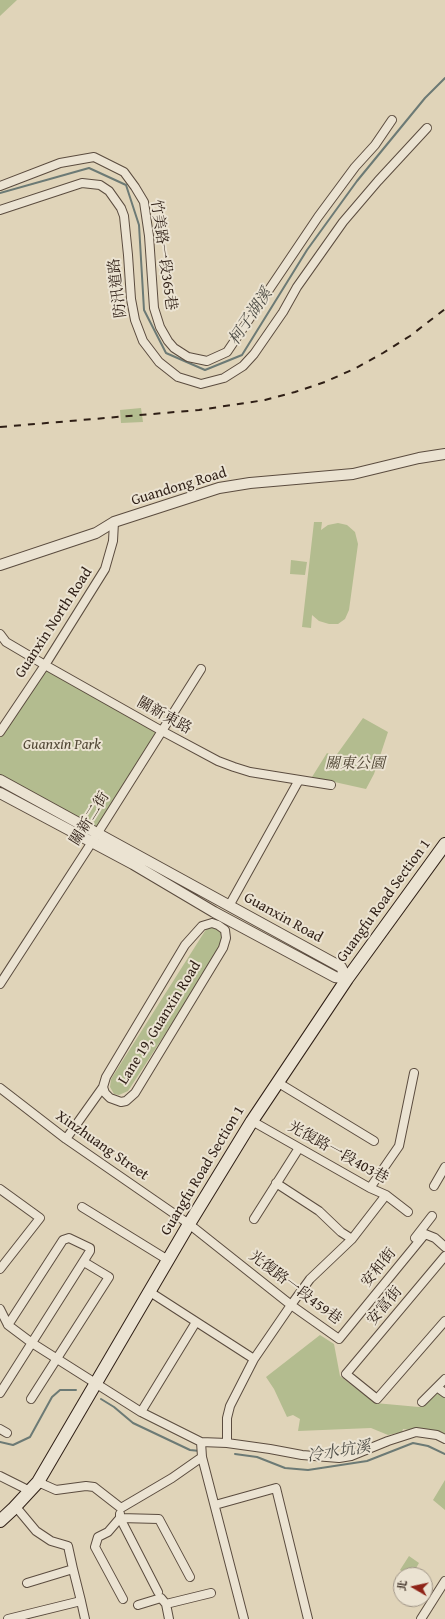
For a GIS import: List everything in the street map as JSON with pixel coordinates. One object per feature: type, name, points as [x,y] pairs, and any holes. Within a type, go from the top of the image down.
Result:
[{"type":"main road","name":"Guangfu Road Section 1","points":[[0,1521],[16,1507],[34,1487],[252,1120],[348,978],[445,844]]},
{"type":"street","name":"竹美路一段365巷","points":[[0,186],[60,164],[94,157],[124,172],[144,202],[149,236],[154,308],[160,327],[174,348],[188,357],[207,361],[227,352],[318,217],[355,167],[375,145],[392,120]]},
{"type":"street","name":"防汛道路","points":[[0,210],[82,183],[100,185],[109,191],[121,208],[124,216],[131,298],[135,320],[144,342],[159,362],[178,377],[201,384],[224,378],[243,366],[254,354],[283,312],[297,287],[343,222],[378,181],[427,128]]},
{"type":"street","name":"Guandong Road","points":[[0,565],[96,533],[114,522],[219,488],[250,483],[353,474],[419,458],[445,454]]},
{"type":"street","name":"Guanxin North Road","points":[[0,732],[45,665],[105,569],[113,540],[114,522]]},
{"type":"street","name":"關新東路","points":[[0,634],[6,642],[45,665],[162,731],[234,767],[331,785]]},
{"type":"street","name":"關新二街","points":[[0,984],[201,669]]},
{"type":"street","name":"Guanxin Road","points":[[0,780],[95,837],[134,864],[214,912],[228,926],[335,978],[348,978]]},
{"type":"street","points":[[229,906],[299,780]]},
{"type":"street","name":"Guanxin Road","points":[[0,793],[95,837],[229,906],[341,967],[348,978]]},
{"type":"street","name":"Lane 19, Guanxin Road","points":[[66,1139],[103,1087],[106,1077],[185,945],[197,930],[207,924],[214,912]]},
{"type":"street","points":[[207,924],[228,926]]},
{"type":"street","name":"Lane 19, Guanxin Road","points":[[103,1087],[105,1093],[110,1098],[121,1102],[126,1101],[135,1093],[223,948],[228,926]]},
{"type":"street","points":[[370,1188],[399,1146],[414,1073]]},
{"type":"street","points":[[277,1082],[374,1141]]},
{"type":"street","name":"Xinzhuang Street","points":[[0,1088],[66,1139],[189,1224]]},
{"type":"street","name":"光復路一段403巷","points":[[252,1120],[370,1188],[386,1195],[408,1212]]},
{"type":"street","points":[[254,1219],[299,1148]]},
{"type":"street","points":[[434,1186],[445,1167]]},
{"type":"street","points":[[276,1183],[319,1212],[352,1239]]},
{"type":"street","points":[[0,1189],[40,1218],[0,1269]]},
{"type":"street","points":[[227,1443],[227,1418],[230,1406],[254,1359],[310,1279],[352,1239],[386,1195]]},
{"type":"street","points":[[82,1207],[168,1260]]},
{"type":"street","name":"光復路一段459巷","points":[[189,1224],[291,1305],[339,1339],[360,1306],[432,1216]]},
{"type":"street","name":"安和街","points":[[339,1339],[425,1234],[435,1238],[445,1247]]},
{"type":"street","points":[[0,1393],[84,1262],[90,1248],[69,1238],[63,1240],[8,1325]]},
{"type":"street","name":"安富街","points":[[445,1256],[346,1374],[377,1399],[445,1321]]},
{"type":"street","points":[[31,1399],[58,1359],[109,1277],[84,1262]]},
{"type":"street","points":[[150,1292],[254,1359]]},
{"type":"street","points":[[0,1309],[8,1325],[32,1343],[141,1412],[202,1442],[227,1443],[270,1449],[302,1456],[339,1458],[351,1456],[388,1441],[416,1432],[437,1434],[445,1438]]},
{"type":"street","points":[[141,1412],[196,1322]]},
{"type":"street","points":[[422,1402],[438,1388],[445,1379]]},
{"type":"street","points":[[438,1388],[445,1393]]},
{"type":"street","points":[[202,1442],[202,1457],[244,1619]]},
{"type":"street","points":[[121,1508],[172,1478],[202,1457]]},
{"type":"street","points":[[0,1476],[34,1487],[56,1490],[86,1486],[94,1487],[121,1508]]},
{"type":"street","points":[[215,1505],[276,1488],[308,1619]]},
{"type":"street","points":[[16,1507],[36,1531],[51,1541],[68,1546],[85,1619]]},
{"type":"street","points":[[121,1508],[120,1518],[158,1592]]},
{"type":"street","points":[[120,1518],[159,1519],[190,1577]]},
{"type":"street","points":[[120,1518],[108,1532],[98,1538],[94,1547],[123,1599]]},
{"type":"street","points":[[27,1583],[73,1569]]},
{"type":"street","points":[[421,1619],[445,1581]]},
{"type":"street","points":[[166,1604],[211,1593]]},
{"type":"street","points":[[138,1605],[161,1598],[166,1604],[169,1619]]},
{"type":"street","points":[[8,1619],[81,1602]]},
{"type":"green space","points":[[0,0],[17,0],[0,16]]},
{"type":"green space","points":[[141,408],[143,422],[121,423],[120,410]]},
{"type":"green space","points":[[314,522],[322,522],[321,530],[328,525],[338,523],[347,525],[355,532],[358,544],[349,610],[345,619],[338,624],[329,624],[319,621],[312,615],[311,628],[302,627]]},
{"type":"green space","points":[[291,560],[307,562],[305,575],[290,574]]},
{"type":"green space","name":"Guanxin Park","points":[[39,666],[156,732],[96,828],[0,778],[0,732]]},
{"type":"green space","name":"關東公園","points":[[363,718],[388,732],[374,774],[366,789],[312,777],[327,753],[335,757]]},
{"type":"green space","points":[[210,926],[220,927],[225,942],[128,1091],[119,1095],[114,1094],[110,1087],[111,1079],[205,931]]},
{"type":"green space","points":[[320,1335],[334,1344],[340,1376],[375,1403],[419,1407],[428,1402],[439,1392],[445,1397],[445,1435],[403,1429],[402,1432],[388,1435],[371,1428],[298,1431],[300,1419],[293,1415],[287,1417],[274,1389],[266,1377]]},
{"type":"green space","points":[[445,1480],[445,1510],[433,1500]]},
{"type":"green space","points":[[409,1556],[419,1563],[417,1567],[402,1567]]},
{"type":"waterway","name":"柯子湖溪","points":[[0,193],[89,168],[126,185],[139,225],[144,310],[166,353],[205,370],[242,355],[307,250],[357,181],[425,98],[445,78]]},
{"type":"waterway","name":"冷水坑溪","points":[[0,1442],[13,1445],[30,1437],[52,1397],[60,1390],[76,1390]]},
{"type":"waterway","name":"冷水坑溪","points":[[101,1399],[114,1407],[133,1423],[190,1450],[200,1451]]},
{"type":"waterway","name":"冷水坑溪","points":[[235,1454],[257,1457],[285,1468],[308,1470],[367,1461],[413,1443],[428,1446],[445,1454]]},
{"type":"railway","points":[[0,427],[199,410],[265,400],[325,382],[356,368],[410,336],[445,309]]}]
